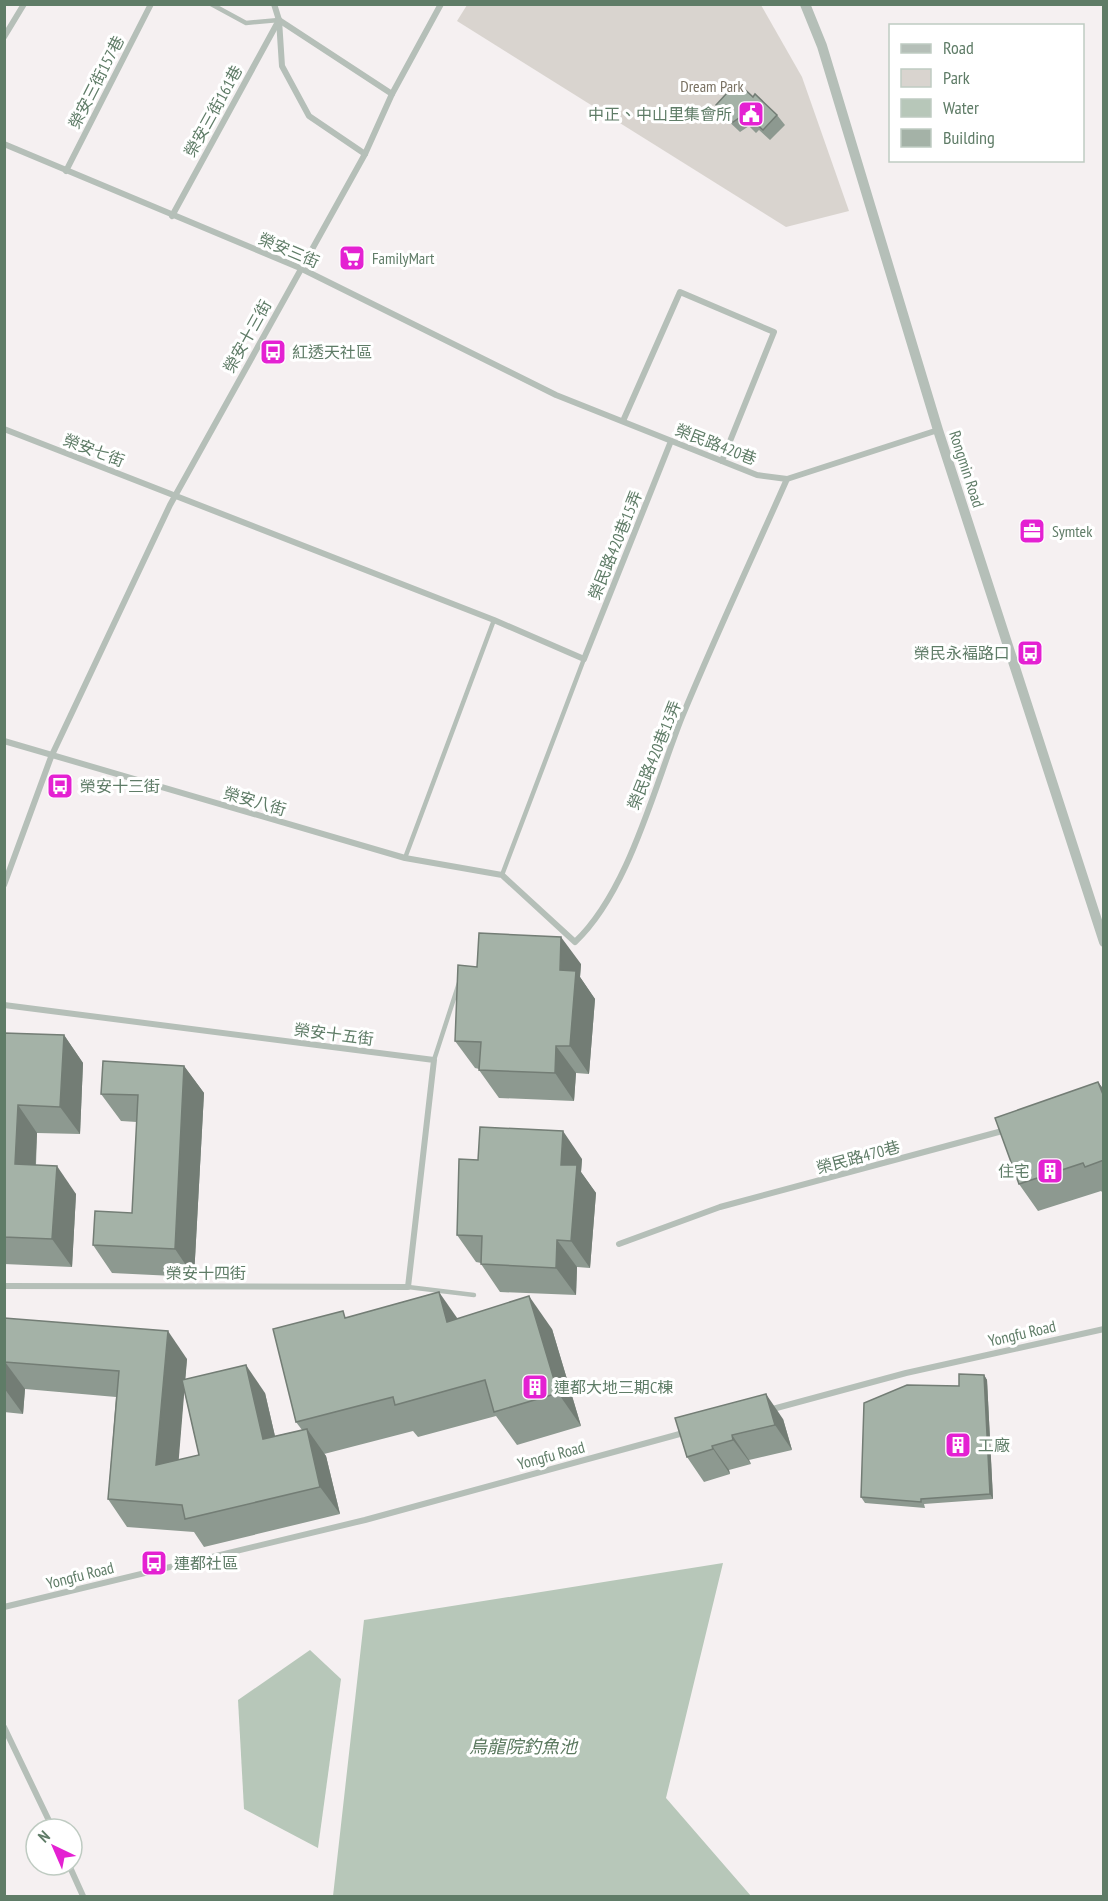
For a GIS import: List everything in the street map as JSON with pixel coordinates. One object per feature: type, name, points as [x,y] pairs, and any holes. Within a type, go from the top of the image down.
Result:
[{"type":"street","points":[[4,37],[24,4]]},
{"type":"street","name":"榮安三街157巷","points":[[66,171],[151,4]]},
{"type":"street","points":[[274,4],[279,20],[282,66],[309,116],[365,154]]},
{"type":"street","name":"榮安十三街","points":[[4,885],[51,757],[174,495],[365,154],[392,94],[441,4]]},
{"type":"street","name":"Rongmin Road","points":[[805,4],[822,46],[938,430],[1104,942]]},
{"type":"street","points":[[279,20],[392,94]]},
{"type":"street","name":"榮安三街161巷","points":[[172,216],[279,20]]},
{"type":"street","name":"榮安三街","points":[[4,144],[300,268],[556,395]]},
{"type":"street","points":[[623,422],[680,292],[774,332],[722,461]]},
{"type":"street","name":"榮民路420巷","points":[[556,395],[757,475],[787,479],[938,430]]},
{"type":"street","name":"榮安七街","points":[[4,429],[494,620],[584,659]]},
{"type":"street","name":"榮民路420巷15弄","points":[[584,659],[671,441]]},
{"type":"street","name":"榮民路420巷13弄","points":[[502,875],[575,942],[592,926],[622,873],[683,717],[787,479]]},
{"type":"street","name":"榮安八街","points":[[4,741],[51,757],[405,858],[502,875]]},
{"type":"street","name":"榮安十五街","points":[[4,1005],[434,1060]]},
{"type":"street","points":[[408,1287],[434,1060]]},
{"type":"street","name":"榮民路470巷","points":[[619,1244],[720,1207],[1014,1127]]},
{"type":"street","name":"榮安十四街","points":[[4,1286],[408,1287]]},
{"type":"street","name":"Yongfu Road","points":[[756,1414],[906,1373],[1104,1329]]},
{"type":"street","name":"Yongfu Road","points":[[4,1607],[365,1520],[699,1429]]},
{"type":"street","points":[[4,1727],[47,1817]]},
{"type":"street","points":[[74,1877],[83,1896]]},
{"type":"lane","points":[[211,4],[246,23],[279,20]]},
{"type":"lane","points":[[405,858],[494,620]]},
{"type":"lane","points":[[502,875],[584,659]]},
{"type":"lane","points":[[434,1060],[461,976]]},
{"type":"lane","points":[[408,1287],[474,1295]]},
{"type":"green space","name":"Dream Park","points":[[467,5],[761,5],[802,77],[849,211],[786,227],[457,21]]},
{"type":"water","name":"烏龍院釣魚池","points":[[723,1563],[666,1798],[751,1896],[333,1896],[364,1620]]},
{"type":"water","points":[[310,1650],[341,1679],[318,1848],[244,1809],[238,1700]]},
{"type":"building","points":[[737,82],[753,97],[755,94],[777,115],[763,130],[752,120],[749,122],[742,116],[733,122],[716,105]]},
{"type":"building","points":[[479,933],[561,937],[560,970],[576,971],[570,1046],[556,1046],[555,1073],[479,1070],[481,1042],[455,1041],[458,965],[477,967]]},
{"type":"building","points":[[4,1033],[64,1035],[60,1107],[18,1105],[15,1164],[57,1166],[52,1239],[4,1237]]},
{"type":"building","points":[[103,1061],[184,1066],[175,1249],[93,1245],[95,1211],[132,1213],[138,1095],[101,1094]]},
{"type":"building","points":[[1098,1082],[1104,1097],[1104,1160],[1085,1167],[1083,1163],[1019,1184],[995,1118]]},
{"type":"building","points":[[480,1127],[563,1131],[561,1165],[577,1165],[571,1241],[557,1240],[556,1268],[481,1264],[482,1236],[457,1235],[459,1159],[478,1160]]},
{"type":"building","points":[[439,1292],[447,1322],[529,1296],[558,1393],[494,1412],[485,1380],[395,1405],[393,1397],[296,1422],[273,1329],[343,1311],[345,1318]]},
{"type":"building","points":[[4,1318],[168,1331],[156,1465],[199,1455],[182,1380],[246,1365],[263,1439],[307,1429],[320,1487],[185,1519],[182,1505],[108,1499],[119,1371],[5,1362],[4,1371]]},
{"type":"building","points":[[959,1374],[984,1375],[990,1494],[921,1499],[921,1502],[861,1497],[864,1403],[907,1385],[959,1386]]},
{"type":"building","points":[[766,1394],[775,1425],[732,1435],[733,1440],[687,1457],[675,1418]]},
{"type":"place","name":"中正、中山里集會所","points":[[751,114]]},
{"type":"place","name":"FamilyMart","points":[[352,258]]},
{"type":"place","name":"紅透天社區","points":[[273,352]]},
{"type":"place","name":"Symtek","points":[[1032,531]]},
{"type":"place","name":"榮民永褔路口","points":[[1030,653]]},
{"type":"place","name":"榮安十三街","points":[[60,786]]},
{"type":"place","name":"住宅","points":[[1050,1171]]},
{"type":"place","name":"連都大地三期C棟","points":[[535,1387]]},
{"type":"place","name":"工廠","points":[[958,1445]]},
{"type":"place","name":"連都社區","points":[[154,1563]]}]
